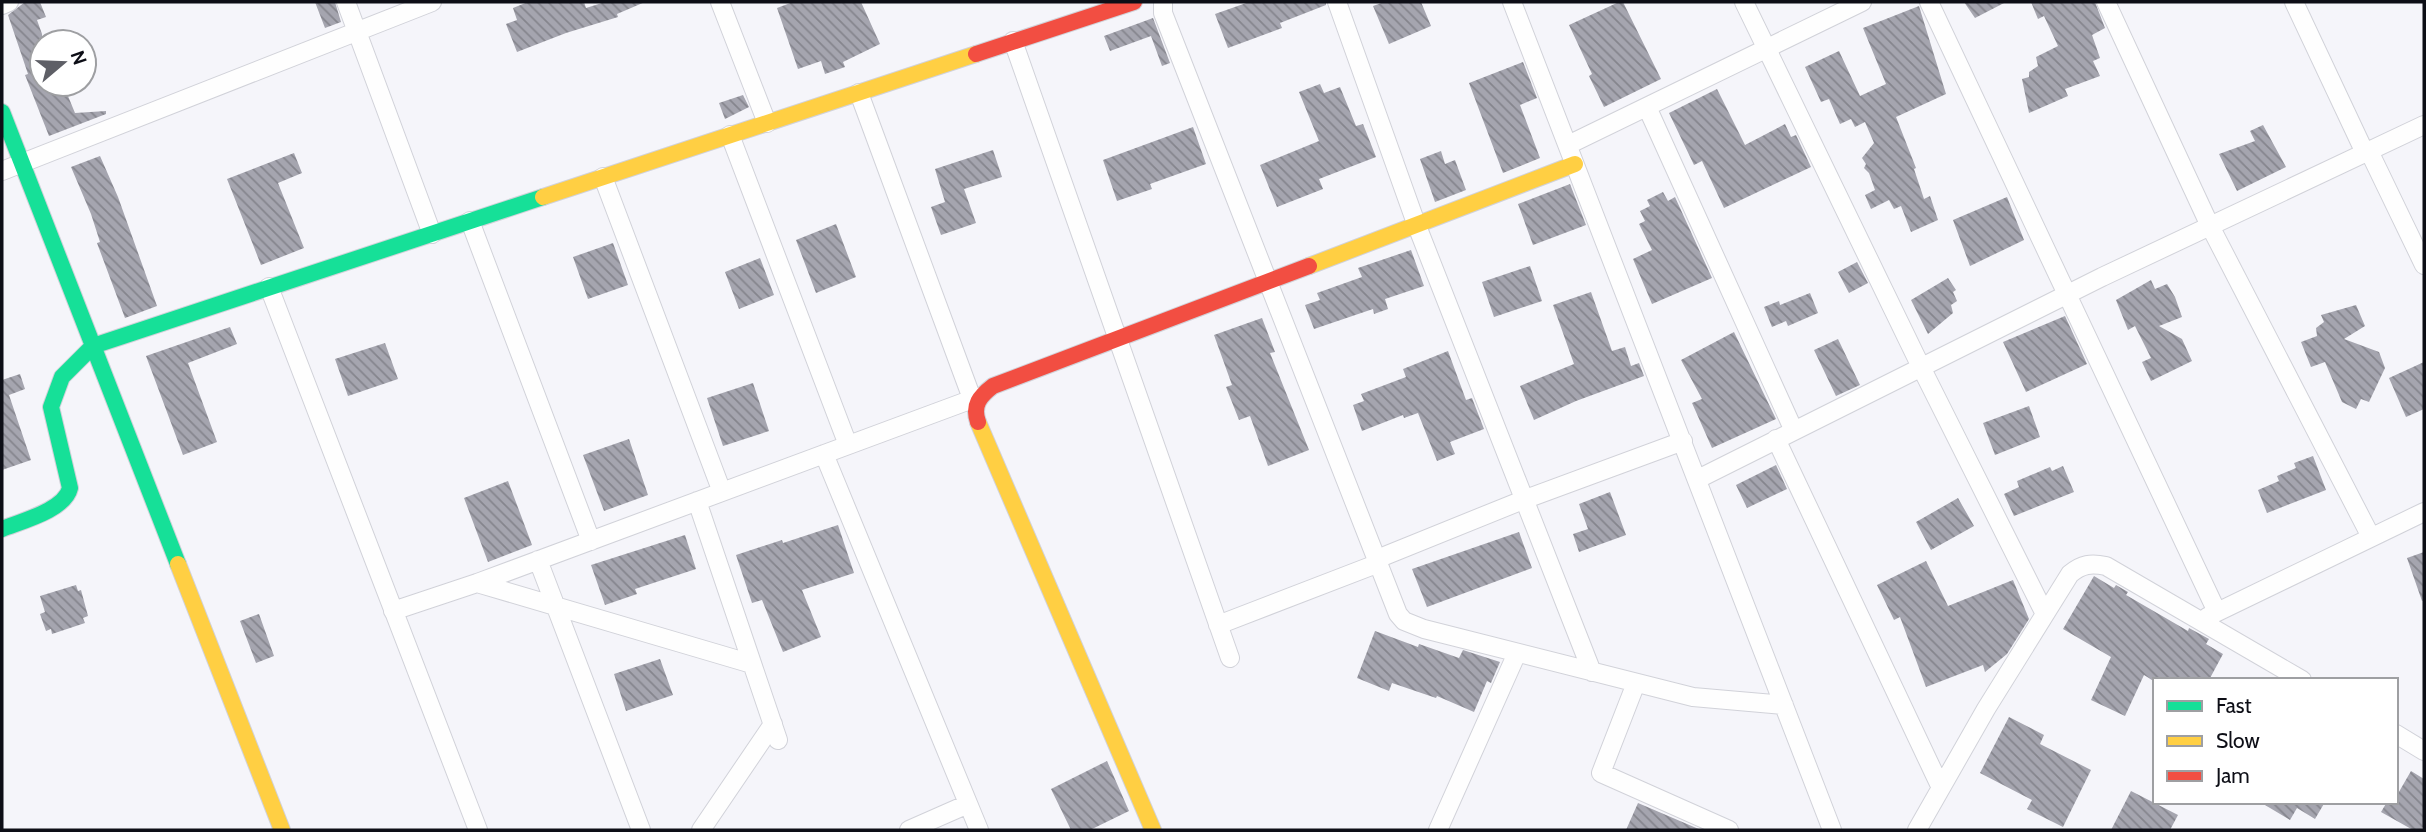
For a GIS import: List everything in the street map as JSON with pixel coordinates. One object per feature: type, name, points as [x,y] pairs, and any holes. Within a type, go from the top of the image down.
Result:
[{"type":"street","points":[[2,5],[9,2]]},
{"type":"street","points":[[346,2],[432,234]]},
{"type":"street","points":[[2,171],[432,2]]},
{"type":"street","points":[[720,2],[767,123]]},
{"type":"street","points":[[2,529],[55,507],[68,498],[70,488],[51,407],[62,377],[93,345],[1130,2]]},
{"type":"street","points":[[1163,2],[1163,13],[1398,614],[1405,621],[1424,629],[1693,697],[1784,705]]},
{"type":"street","points":[[1337,2],[1417,226],[1592,672]]},
{"type":"street","points":[[1512,2],[1832,830]]},
{"type":"street","points":[[1744,2],[1921,367],[2045,614]]},
{"type":"street","points":[[1568,145],[1862,2]]},
{"type":"street","points":[[1929,2],[2217,612]]},
{"type":"street","points":[[2106,2],[2210,226],[2371,537]]},
{"type":"street","points":[[2294,2],[2424,265]]},
{"type":"street","points":[[1013,41],[1230,658]]},
{"type":"street","points":[[859,93],[975,400],[976,418],[1153,830]]},
{"type":"street","points":[[1647,107],[1794,431]]},
{"type":"street","points":[[2,112],[282,830]]},
{"type":"street","points":[[1698,479],[2067,294],[2424,125]]},
{"type":"street","points":[[730,135],[848,446]]},
{"type":"street","points":[[394,611],[975,400],[993,386],[1269,283],[1575,164]]},
{"type":"street","points":[[603,177],[722,492]]},
{"type":"street","points":[[470,221],[591,541]]},
{"type":"street","points":[[269,288],[394,611],[472,829]]},
{"type":"street","points":[[1776,439],[1941,788]]},
{"type":"street","points":[[1218,625],[1523,500],[1683,441]]},
{"type":"street","points":[[824,454],[979,830]]},
{"type":"street","points":[[697,501],[775,732],[701,830]]},
{"type":"street","points":[[2200,620],[2424,512]]},
{"type":"street","points":[[538,560],[641,830]]},
{"type":"street","points":[[1917,830],[1986,709],[2070,574],[2080,566],[2106,566],[2299,678]]},
{"type":"street","points":[[477,583],[752,664]]},
{"type":"street","points":[[1438,830],[1517,653]]},
{"type":"street","points":[[1636,683],[1601,773],[1729,830]]},
{"type":"street","points":[[2398,735],[2424,751]]},
{"type":"street","points":[[909,830],[968,804]]},
{"type":"building","points":[[25,2],[40,2],[46,17],[37,20],[40,28],[28,28],[28,74],[8,15]]},
{"type":"building","points":[[315,2],[335,2],[341,22],[325,28]]},
{"type":"building","points":[[528,2],[584,2],[586,8],[605,2],[645,2],[617,14],[618,17],[517,52],[506,24],[517,20],[513,8]]},
{"type":"building","points":[[793,2],[861,2],[880,44],[843,62],[845,67],[825,74],[821,61],[798,69],[777,8]]},
{"type":"building","points":[[1249,2],[1326,2],[1326,5],[1280,23],[1282,28],[1228,48],[1215,14]]},
{"type":"building","points":[[1384,2],[1421,2],[1431,26],[1389,44],[1373,6]]},
{"type":"building","points":[[1623,2],[1661,79],[1604,107],[1569,25]]},
{"type":"building","points":[[1964,2],[2006,2],[1975,18]]},
{"type":"building","points":[[2031,2],[2095,2],[2105,28],[2092,35],[2100,58],[2093,61],[2100,76],[2065,89],[2068,96],[2029,113],[2022,79],[2029,77],[2029,72],[2038,66],[2036,57],[2058,46],[2044,16],[2038,19]]},
{"type":"building","points":[[1919,6],[1946,94],[1896,117],[1916,168],[1914,169],[1924,199],[1930,196],[1938,220],[1911,232],[1901,206],[1894,209],[1889,200],[1871,209],[1865,195],[1875,190],[1862,158],[1874,143],[1865,122],[1855,127],[1851,119],[1840,124],[1829,99],[1821,102],[1805,67],[1839,51],[1860,96],[1886,84],[1863,28]]},
{"type":"building","points":[[1153,18],[1170,63],[1162,66],[1151,36],[1110,51],[1104,36]]},
{"type":"building","points":[[1523,62],[1537,98],[1520,105],[1540,158],[1503,173],[1469,83]]},
{"type":"building","points":[[1320,84],[1324,93],[1340,87],[1356,126],[1363,124],[1376,157],[1319,179],[1323,189],[1277,207],[1260,165],[1319,141],[1299,92]]},
{"type":"building","points":[[1717,89],[1745,145],[1785,124],[1791,137],[1796,135],[1811,167],[1724,208],[1702,161],[1694,165],[1669,113]]},
{"type":"building","points":[[743,95],[749,107],[725,119],[719,103]]},
{"type":"building","points":[[34,98],[69,98],[75,113],[106,111],[106,114],[49,136]]},
{"type":"building","points":[[2263,125],[2286,167],[2237,191],[2219,154],[2255,141],[2250,131]]},
{"type":"building","points":[[1193,127],[1206,164],[1150,184],[1152,189],[1117,201],[1103,160]]},
{"type":"building","points":[[993,150],[1002,177],[964,189],[976,223],[941,235],[931,207],[945,202],[935,169]]},
{"type":"building","points":[[1441,151],[1445,164],[1455,160],[1466,190],[1435,202],[1420,159]]},
{"type":"building","points":[[294,153],[302,173],[278,183],[304,248],[261,265],[227,179]]},
{"type":"building","points":[[100,156],[118,197],[157,306],[125,318],[97,243],[100,242],[91,214],[71,167]]},
{"type":"building","points":[[1570,184],[1586,225],[1533,245],[1518,204]]},
{"type":"building","points":[[1663,192],[1668,201],[1675,197],[1712,278],[1652,304],[1633,259],[1652,250],[1639,224],[1645,221],[1640,211],[1650,206],[1647,200]]},
{"type":"building","points":[[2007,197],[2024,240],[1970,266],[1953,220]]},
{"type":"building","points":[[836,224],[856,277],[816,293],[796,240]]},
{"type":"building","points":[[613,243],[628,285],[588,299],[573,257]]},
{"type":"building","points":[[1411,250],[1424,286],[1385,299],[1388,309],[1374,314],[1373,309],[1314,329],[1305,305],[1320,300],[1317,293],[1362,277],[1358,268]]},
{"type":"building","points":[[760,258],[774,295],[739,309],[725,272]]},
{"type":"building","points":[[1857,262],[1868,283],[1849,293],[1838,272]]},
{"type":"building","points":[[1530,266],[1542,301],[1494,317],[1482,282]]},
{"type":"building","points":[[1948,278],[1956,290],[1953,292],[1957,301],[1951,305],[1953,313],[1928,334],[1911,300]]},
{"type":"building","points":[[2151,280],[2155,289],[2167,284],[2175,297],[2182,317],[2159,326],[2182,339],[2192,361],[2151,381],[2142,362],[2151,358],[2135,326],[2128,330],[2116,300]]},
{"type":"building","points":[[1591,292],[1612,351],[1625,347],[1631,366],[1639,363],[1644,376],[1534,420],[1520,386],[1574,364],[1553,305]]},
{"type":"building","points":[[1810,293],[1818,313],[1788,326],[1786,321],[1772,327],[1764,307],[1779,301],[1780,305]]},
{"type":"building","points":[[2356,305],[2365,326],[2344,339],[2379,352],[2385,368],[2369,402],[2361,399],[2356,409],[2342,402],[2325,362],[2311,367],[2301,342],[2317,336],[2316,328],[2324,322],[2321,315]]},
{"type":"building","points":[[2065,316],[2087,364],[2026,392],[2003,342]]},
{"type":"building","points":[[1262,318],[1275,352],[1270,353],[1309,450],[1268,466],[1250,416],[1239,420],[1226,387],[1232,385],[1214,335]]},
{"type":"building","points":[[230,327],[237,344],[188,363],[217,442],[183,455],[146,356]]},
{"type":"building","points":[[1734,332],[1776,419],[1712,448],[1692,403],[1702,399],[1681,360]]},
{"type":"building","points":[[1838,339],[1860,385],[1836,396],[1814,350]]},
{"type":"building","points":[[385,343],[398,379],[348,396],[335,359]]},
{"type":"building","points":[[1448,351],[1466,400],[1472,398],[1484,429],[1450,442],[1455,454],[1437,461],[1418,413],[1404,418],[1403,415],[1362,431],[1353,405],[1364,401],[1361,394],[1406,377],[1403,369]]},
{"type":"building","points":[[2424,362],[2424,409],[2406,417],[2389,378]]},
{"type":"building","points":[[20,374],[25,389],[9,395],[31,460],[2,470],[2,380]]},
{"type":"building","points":[[753,383],[769,431],[723,446],[707,398]]},
{"type":"building","points":[[2029,406],[2040,437],[1995,455],[1983,423]]},
{"type":"building","points":[[629,439],[648,495],[604,511],[583,455]]},
{"type":"building","points":[[2313,456],[2326,490],[2267,513],[2258,490],[2279,481],[2277,476],[2296,468],[2294,463]]},
{"type":"building","points":[[1776,465],[1787,489],[1747,508],[1736,485]]},
{"type":"building","points":[[2063,466],[2074,492],[2014,516],[2004,494],[2019,487],[2017,481],[2050,467],[2052,471]]},
{"type":"building","points":[[508,481],[532,545],[488,562],[464,498]]},
{"type":"building","points":[[1610,492],[1626,535],[1579,552],[1573,534],[1588,529],[1579,504]]},
{"type":"building","points":[[1958,498],[1974,526],[1931,550],[1916,522]]},
{"type":"building","points":[[838,525],[854,573],[802,590],[821,637],[783,652],[762,600],[752,603],[736,555]]},
{"type":"building","points":[[1519,532],[1532,568],[1427,607],[1412,569]]},
{"type":"building","points":[[685,535],[696,569],[635,589],[637,594],[605,605],[591,565]]},
{"type":"building","points":[[2424,552],[2424,600],[2422,601],[2407,558]]},
{"type":"building","points":[[1926,561],[1948,606],[2013,580],[2029,619],[2007,654],[1985,672],[1983,665],[1926,687],[1900,617],[1894,620],[1877,585]]},
{"type":"building","points":[[2094,576],[2114,588],[2116,585],[2128,592],[2126,595],[2188,631],[2189,628],[2209,639],[2206,644],[2223,654],[2210,678],[2152,680],[2144,675],[2125,716],[2091,700],[2111,657],[2063,629]]},
{"type":"building","points":[[76,585],[78,591],[81,590],[88,616],[83,618],[85,623],[52,634],[51,629],[46,631],[40,614],[45,612],[40,596]]},
{"type":"building","points":[[259,614],[274,656],[256,663],[240,621]]},
{"type":"building","points":[[1375,631],[1459,658],[1463,650],[1500,662],[1491,683],[1487,681],[1474,712],[1437,696],[1436,698],[1392,683],[1389,691],[1357,678]]},
{"type":"building","points":[[660,659],[673,695],[626,711],[614,674]]},
{"type":"building","points":[[2009,717],[2044,735],[2040,744],[2091,770],[2063,827],[2027,809],[2032,800],[1980,773]]},
{"type":"building","points":[[1107,761],[1129,811],[1090,830],[1071,830],[1051,789]]},
{"type":"building","points":[[2411,771],[2424,779],[2424,825],[2421,830],[2413,830],[2381,812],[2386,804],[2398,804],[2398,794]]},
{"type":"building","points":[[2131,791],[2178,815],[2170,830],[2111,830]]},
{"type":"building","points":[[1638,803],[1701,830],[1626,830]]},
{"type":"building","points":[[2263,804],[2324,804],[2315,819],[2297,808],[2290,820]]},
{"type":"traffic: fast","points":[[2,112],[178,564]]},
{"type":"traffic: fast","points":[[2,529],[52,509],[60,503],[70,488],[51,407],[62,377],[93,346],[543,197]]},
{"type":"traffic: slow","points":[[543,197],[976,54]]},
{"type":"traffic: slow","points":[[1309,266],[1575,164]]},
{"type":"traffic: slow","points":[[978,422],[1153,830]]},
{"type":"traffic: slow","points":[[178,564],[282,830]]},
{"type":"traffic: jam","points":[[976,54],[1134,2]]},
{"type":"traffic: jam","points":[[978,422],[978,401],[993,386],[1309,266]]}]
